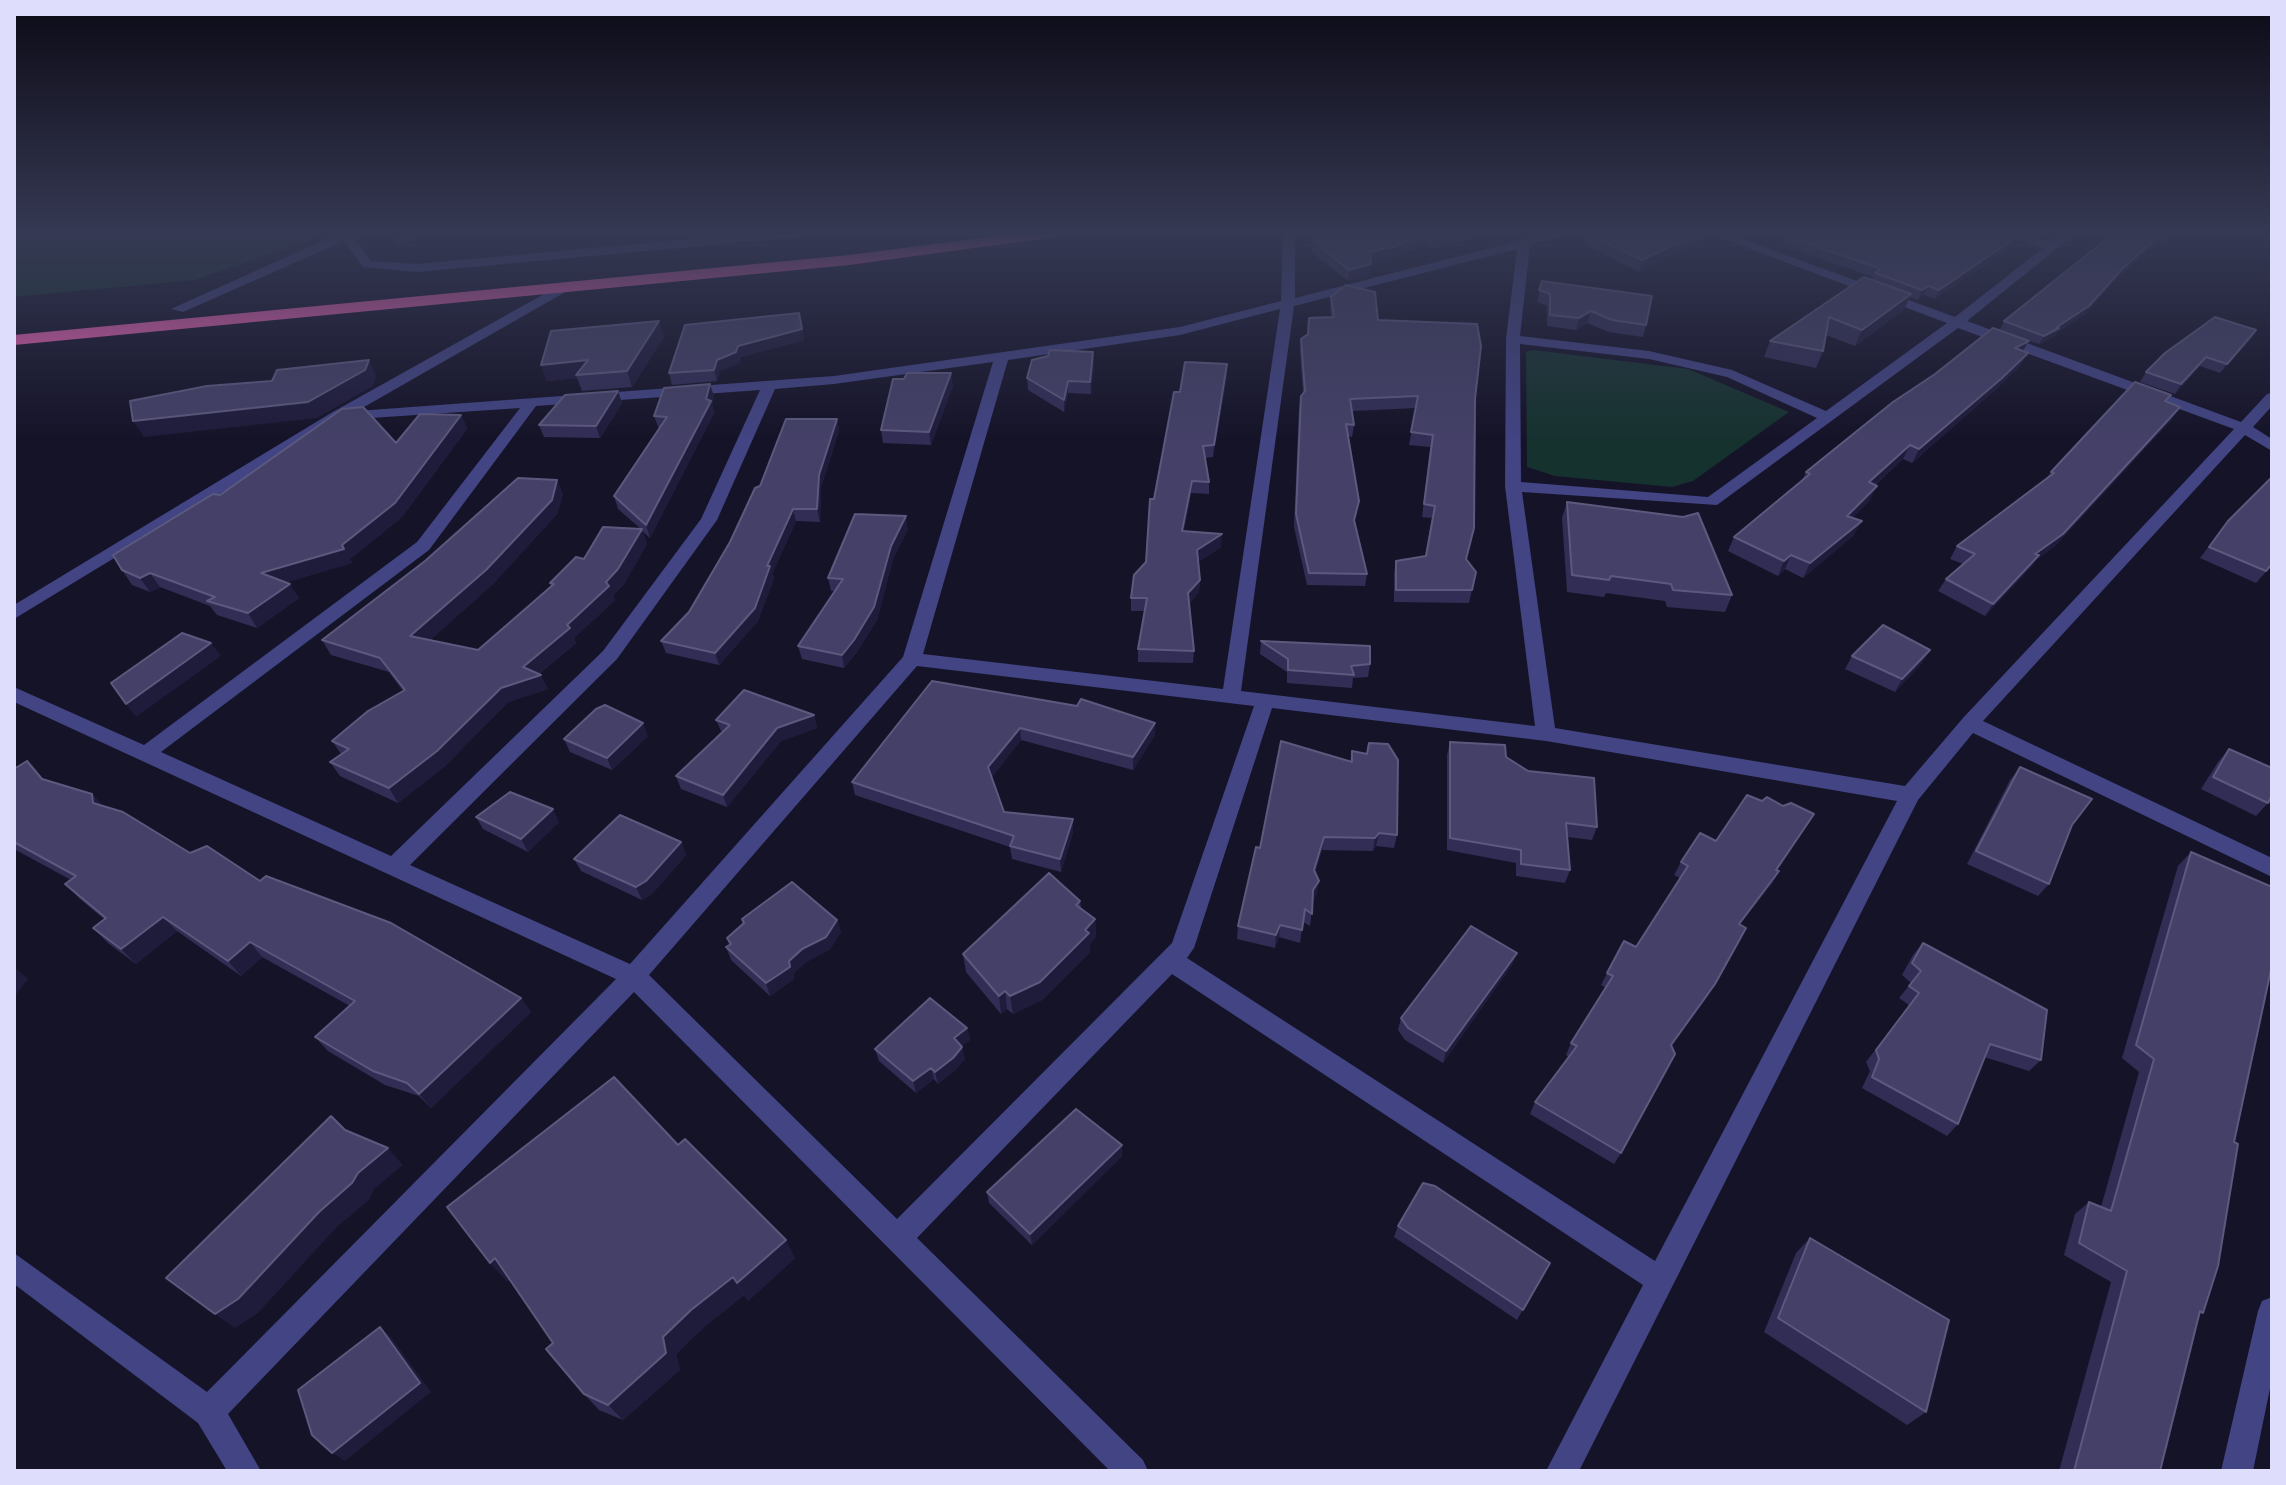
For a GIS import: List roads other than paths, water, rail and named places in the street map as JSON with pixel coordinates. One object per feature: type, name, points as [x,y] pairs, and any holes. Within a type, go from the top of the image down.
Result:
[{"type":"highway","points":[[14,324],[251,302]]},
{"type":"highway","points":[[14,340],[407,302]]},
{"type":"street","points":[[178,309],[193,302]]},
{"type":"street","points":[[14,613],[336,416],[540,302]]},
{"type":"street","points":[[336,416],[834,380],[1180,331],[1283,302]]},
{"type":"street","points":[[1231,697],[1288,302]]},
{"type":"street","points":[[1517,302],[1513,339],[1513,486],[1546,734]]},
{"type":"street","points":[[1900,302],[2244,428],[2272,446]]},
{"type":"street","points":[[1513,486],[1711,502],[1982,302]]},
{"type":"street","points":[[1513,339],[1649,355],[1732,374],[1828,417]]},
{"type":"street","points":[[209,1412],[634,976],[912,659],[1002,356]]},
{"type":"street","points":[[394,867],[610,655],[709,520],[769,385]]},
{"type":"street","points":[[1562,1471],[1910,795],[1970,723],[2272,397]]},
{"type":"street","points":[[145,754],[423,546],[532,402]]},
{"type":"street","points":[[912,659],[1546,734],[1910,795]]},
{"type":"street","points":[[14,694],[634,976],[1132,1471]]},
{"type":"street","points":[[898,1238],[1182,948],[1265,701]]},
{"type":"street","points":[[1970,723],[2272,868]]},
{"type":"street","points":[[1170,960],[1660,1280]]},
{"type":"street","points":[[14,1267],[209,1412],[245,1471]]},
{"type":"street","points":[[2237,1471],[2272,1311]]}]
